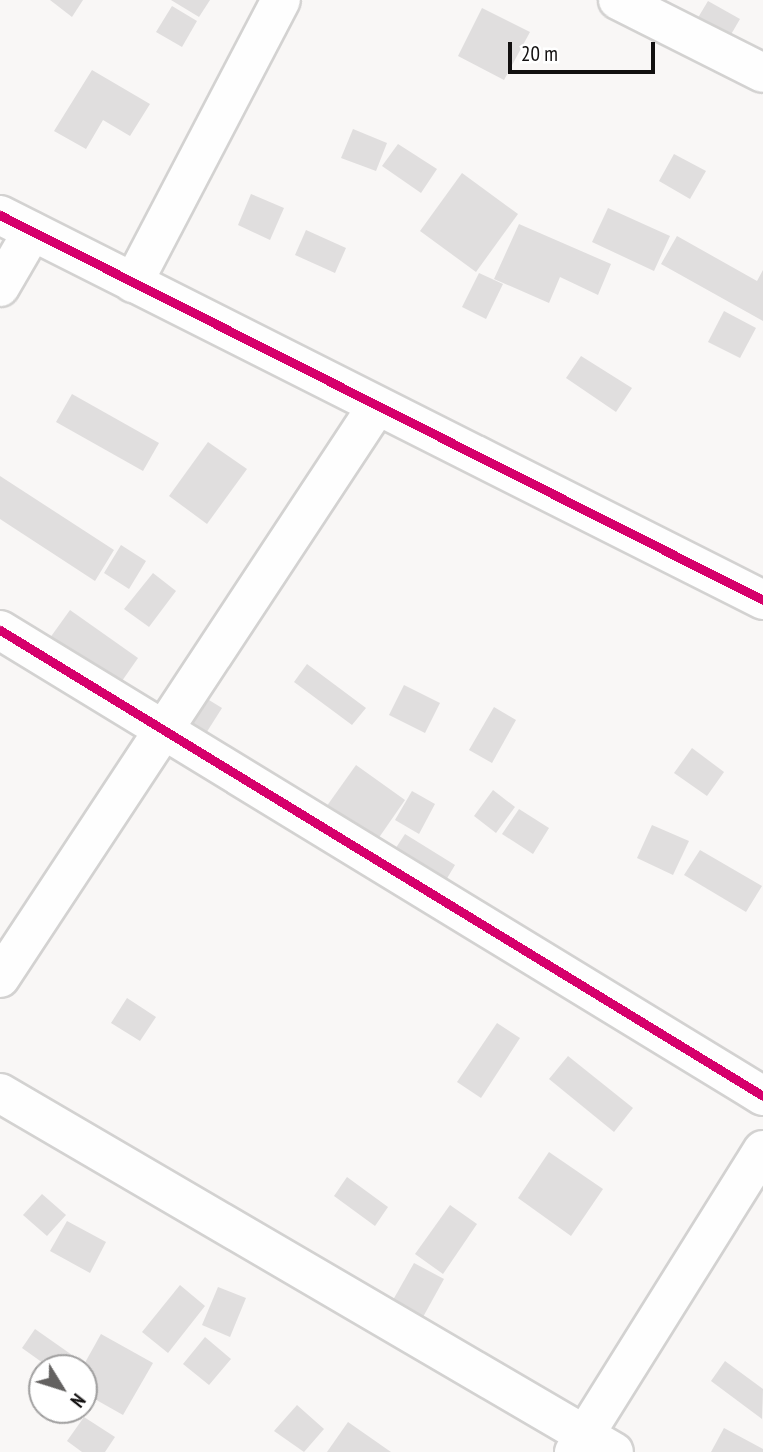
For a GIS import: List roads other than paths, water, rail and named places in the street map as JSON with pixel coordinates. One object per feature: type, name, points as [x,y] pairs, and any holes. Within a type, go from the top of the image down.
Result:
[{"type":"street","points":[[133,283],[281,0]]},
{"type":"street","points":[[618,0],[763,73]]},
{"type":"street","points":[[0,287],[16,223],[763,600]]},
{"type":"street","points":[[0,978],[377,406]]},
{"type":"street","points":[[0,630],[763,1096]]},
{"type":"street","points":[[0,1093],[591,1446],[763,1150]]}]
